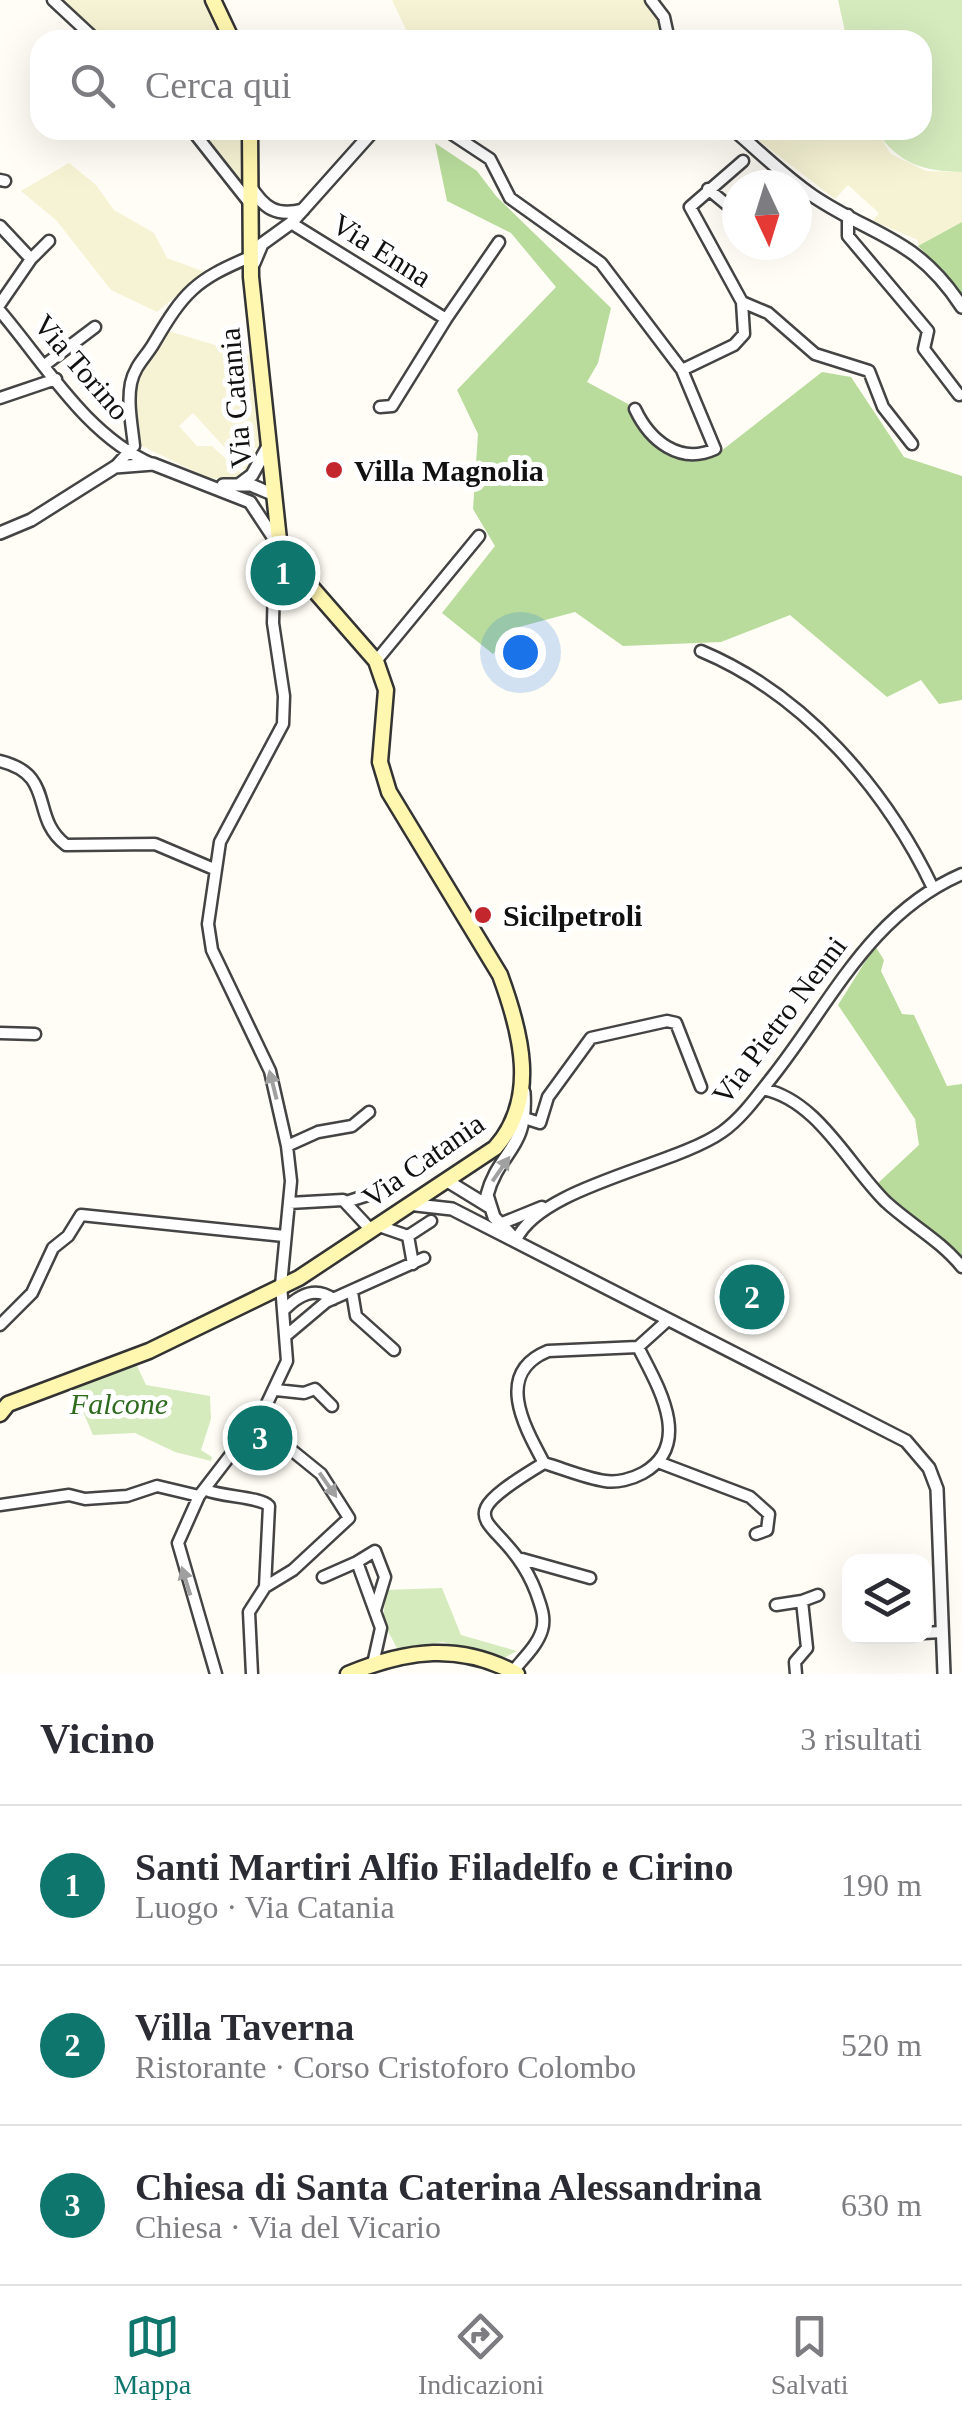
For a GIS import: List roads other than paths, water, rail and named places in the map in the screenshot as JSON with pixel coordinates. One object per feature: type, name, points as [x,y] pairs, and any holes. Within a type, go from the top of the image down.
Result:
[{"type":"main road","points":[[213,0],[227,30]]},
{"type":"main road","name":"Via Catania","points":[[0,1414],[8,1404],[150,1351],[300,1278],[453,1181],[495,1148],[522,1118],[524,1092],[511,1010],[500,975],[383,776],[386,690],[376,661],[284,554],[272,529],[248,225],[250,140]]},
{"type":"main road","points":[[348,1674],[397,1656],[441,1651],[535,1674]]},
{"type":"street","points":[[53,0],[85,30]]},
{"type":"street","points":[[651,0],[664,17],[667,30]]},
{"type":"street","points":[[200,140],[248,202]]},
{"type":"street","points":[[252,276],[262,244],[288,225],[365,140]]},
{"type":"street","points":[[461,140],[490,159],[510,198],[601,263],[682,370],[715,441],[712,452],[688,455],[672,450],[650,435],[635,409]]},
{"type":"street","points":[[746,140],[810,194],[890,235],[926,262],[962,307]]},
{"type":"street","points":[[682,370],[740,340],[745,327],[742,302],[690,206],[743,161]]},
{"type":"street","points":[[249,184],[269,210],[280,214]]},
{"type":"street","points":[[708,189],[722,201]]},
{"type":"street","points":[[248,225],[302,210]]},
{"type":"street","points":[[848,215],[848,236],[928,331],[924,349],[959,394]]},
{"type":"street","points":[[248,225],[262,231],[288,225]]},
{"type":"street","name":"Via Enna","points":[[288,225],[446,320]]},
{"type":"street","points":[[0,226],[30,259]]},
{"type":"street","points":[[0,307],[30,259],[49,241]]},
{"type":"street","name":"Via Enna","points":[[380,407],[392,406],[499,242]]},
{"type":"street","points":[[0,533],[31,520],[115,467],[128,454],[134,446],[131,383],[138,362],[170,312],[196,286],[212,273],[250,257]]},
{"type":"street","points":[[742,302],[768,313],[815,354],[869,371],[883,407],[912,444]]},
{"type":"street","name":"Via Torino","points":[[0,307],[83,414],[128,454],[153,464]]},
{"type":"street","points":[[46,364],[96,327]]},
{"type":"street","points":[[0,398],[56,379]]},
{"type":"street","points":[[241,492],[267,448]]},
{"type":"street","points":[[115,467],[153,464],[241,492],[272,494]]},
{"type":"street","points":[[216,1674],[179,1559],[183,1526],[276,1390],[287,1362],[288,1334],[281,1285],[289,1203],[287,1146],[270,1071],[212,950],[208,924],[214,870],[225,832],[283,724],[272,583],[272,529],[241,492]]},
{"type":"street","points":[[376,661],[479,536]]},
{"type":"street","points":[[274,569],[284,554]]},
{"type":"street","points":[[274,569],[284,554]]},
{"type":"street","points":[[701,651],[739,667],[818,726],[895,822],[933,888]]},
{"type":"street","points":[[0,762],[30,774],[40,791],[47,826],[66,846],[155,844],[214,870]]},
{"type":"street","name":"Via Pietro Nenni","points":[[567,1199],[709,1140],[732,1124],[763,1089],[877,932],[933,888],[962,874]]},
{"type":"street","points":[[488,1206],[490,1185],[515,1148],[522,1118],[540,1123],[548,1096],[584,1043],[618,1030],[676,1023],[701,1087]]},
{"type":"street","points":[[0,1033],[35,1034]]},
{"type":"street","points":[[763,1089],[777,1092],[808,1114],[884,1200],[946,1247],[962,1267]]},
{"type":"street","points":[[287,1146],[318,1132],[352,1126],[369,1112]]},
{"type":"street","points":[[453,1181],[488,1206],[516,1240]]},
{"type":"street","points":[[453,1181],[466,1216]]},
{"type":"street","points":[[346,1202],[390,1188]]},
{"type":"street","points":[[289,1203],[332,1197],[346,1202],[375,1228],[408,1236],[431,1221]]},
{"type":"street","points":[[500,1224],[567,1199]]},
{"type":"street","points":[[516,1240],[537,1215],[567,1199]]},
{"type":"street","points":[[416,1205],[441,1205],[516,1240],[872,1422],[915,1450],[937,1490],[944,1674]]},
{"type":"street","points":[[0,1324],[32,1293],[53,1248],[68,1236],[80,1215],[284,1236]]},
{"type":"street","points":[[408,1236],[412,1264]]},
{"type":"street","points":[[288,1334],[334,1299],[424,1258]]},
{"type":"street","points":[[285,1310],[298,1296],[316,1292],[334,1299]]},
{"type":"street","points":[[352,1292],[356,1316],[394,1350]]},
{"type":"street","points":[[544,1462],[516,1395],[526,1364],[548,1351],[638,1346],[668,1320]]},
{"type":"street","points":[[511,1670],[536,1643],[544,1622],[522,1559],[488,1526],[485,1506],[494,1493],[544,1462],[618,1481],[658,1462],[668,1438],[668,1414],[638,1346]]},
{"type":"street","points":[[276,1390],[304,1394],[316,1389],[332,1406]]},
{"type":"street","points":[[252,1674],[249,1612],[265,1587],[293,1570],[349,1518],[321,1474],[284,1444],[262,1414]]},
{"type":"street","points":[[247,1434],[263,1454],[284,1444]]},
{"type":"street","points":[[658,1462],[750,1497],[769,1514],[767,1530],[756,1534]]},
{"type":"street","points":[[0,1505],[70,1494],[86,1499],[127,1496],[157,1486],[268,1503],[265,1587]]},
{"type":"street","points":[[322,1577],[375,1551],[385,1577],[375,1611]]},
{"type":"street","points":[[522,1559],[590,1578]]},
{"type":"street","points":[[357,1562],[381,1628],[397,1656]]},
{"type":"street","points":[[776,1606],[818,1595]]},
{"type":"street","points":[[796,1674],[795,1662],[807,1648],[802,1601]]},
{"type":"street","points":[[372,1664],[381,1628]]},
{"type":"street","points":[[932,1635],[942,1636]]},
{"type":"street","points":[[934,1674],[942,1636]]},
{"type":"place","name":"Villa Magnolia","points":[[334,470]]},
{"type":"place","name":"Santi Martiri Alfio Filadelfo e Cirino","points":[[283,573]]},
{"type":"place","name":"Sicilpetroli","points":[[483,915]]},
{"type":"place","name":"Villa Taverna","points":[[752,1297]]},
{"type":"place","name":"Chiesa di Santa Caterina Alessandrina","points":[[260,1438]]},
{"type":"park label","name":"Falcone","points":[[119,1403]]}]
